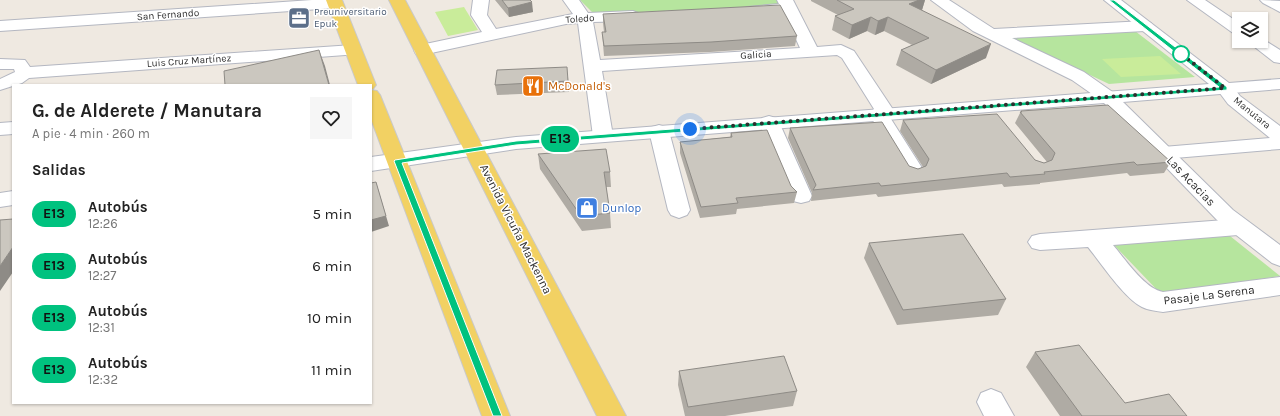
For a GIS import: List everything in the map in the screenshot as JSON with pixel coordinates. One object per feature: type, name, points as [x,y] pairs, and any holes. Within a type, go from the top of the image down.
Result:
[{"type":"main road","name":"Avenida Vicuña Mackenna","points":[[397,0],[612,416]]},
{"type":"main road","points":[[335,2],[367,84]]},
{"type":"main road","points":[[372,97],[496,416]]},
{"type":"street","points":[[481,0],[479,14],[492,35]]},
{"type":"street","points":[[571,0],[584,18],[603,136]]},
{"type":"street","name":"Las Acacias","points":[[939,0],[956,13],[991,34],[1078,76],[1108,97],[1213,204],[1238,227],[1280,256]]},
{"type":"street","name":"Manutara","points":[[1112,0],[1225,88],[1234,100],[1280,136]]},
{"type":"street","points":[[1195,0],[1232,25]]},
{"type":"street","points":[[1268,0],[1280,7]]},
{"type":"street","name":"San Fernando","points":[[0,26],[335,2]]},
{"type":"street","points":[[734,11],[787,4],[811,52]]},
{"type":"street","name":"Toledo","points":[[422,50],[559,21],[584,18],[647,15]]},
{"type":"street","points":[[991,34],[1145,26]]},
{"type":"street","points":[[1265,48],[1280,58]]},
{"type":"street","name":"Luis Cruz Martínez","points":[[0,85],[16,79],[26,73],[353,50]]},
{"type":"street","name":"Galicia","points":[[592,66],[838,50],[846,53],[882,114]]},
{"type":"street","points":[[0,64],[19,64],[26,73]]},
{"type":"street","points":[[372,164],[516,143],[769,122],[1280,84]]},
{"type":"street","points":[[988,106],[1001,122]]},
{"type":"street","points":[[882,114],[914,171]]},
{"type":"street","points":[[769,122],[801,196]]},
{"type":"street","points":[[0,129],[12,128]]},
{"type":"street","points":[[659,131],[679,210]]},
{"type":"street","points":[[1163,153],[1280,143]]},
{"type":"street","points":[[0,200],[12,198]]},
{"type":"street","points":[[1040,242],[1238,227]]},
{"type":"street","name":"Pasaje La Serena","points":[[1094,238],[1140,293],[1151,300],[1163,302],[1280,286]]},
{"type":"green space","points":[[580,0],[780,0],[783,6],[594,14]]},
{"type":"green space","points":[[464,7],[478,30],[448,36],[435,12]]},
{"type":"green space","points":[[1135,31],[1195,77],[1109,84],[1012,38]]},
{"type":"green space","points":[[1160,56],[1181,74],[1121,77],[1102,59]]},
{"type":"green space","points":[[1225,232],[1280,276],[1161,294],[1113,244]]},
{"type":"building","points":[[502,0],[530,0],[532,2],[508,8]]},
{"type":"building","points":[[837,0],[919,0],[909,4],[991,44],[936,70],[901,50],[929,38],[888,17],[878,21],[871,17],[852,25],[835,16],[854,9]]},
{"type":"building","points":[[780,5],[797,36],[711,42],[604,46],[602,32],[606,32],[603,14]]},
{"type":"building","points":[[319,50],[329,84],[225,84],[224,71]]},
{"type":"building","points":[[567,67],[568,81],[495,85],[497,70]]},
{"type":"building","points":[[1108,105],[1171,162],[1137,165],[1134,162],[1044,172],[1045,174],[1010,177],[1007,173],[881,186],[879,183],[813,190],[816,185],[790,128],[882,122],[909,166],[918,169],[926,166],[929,159],[903,120],[997,114],[1035,160],[1044,163],[1052,160],[1055,153],[1020,112],[1022,112],[1021,111]]},
{"type":"building","points":[[767,130],[791,186],[797,192],[736,198],[738,203],[701,207],[680,142],[732,137],[731,133]]},
{"type":"building","points":[[606,149],[610,172],[604,172],[610,213],[581,216],[538,154]]},
{"type":"building","points":[[376,182],[386,216],[372,220],[372,183]]},
{"type":"building","points":[[12,219],[12,248],[0,266],[0,220]]},
{"type":"building","points":[[963,234],[1006,299],[903,310],[869,243]]},
{"type":"building","points":[[1079,345],[1125,403],[1169,394],[1187,416],[1082,416],[1035,352]]},
{"type":"building","points":[[784,356],[797,391],[688,407],[679,371]]},
{"type":"bus line","name":"E13","points":[[496,416],[398,161],[516,143],[769,122],[1225,88],[1112,0]]},
{"type":"place","name":"Preuniversitario Epuk","points":[[299,18]]},
{"type":"place","name":"McDonald's","points":[[533,86]]},
{"type":"place","name":"Dunlop","points":[[587,208]]},
{"type":"route","points":[[690,129],[1225,88],[1176,50],[1181,54]]}]
